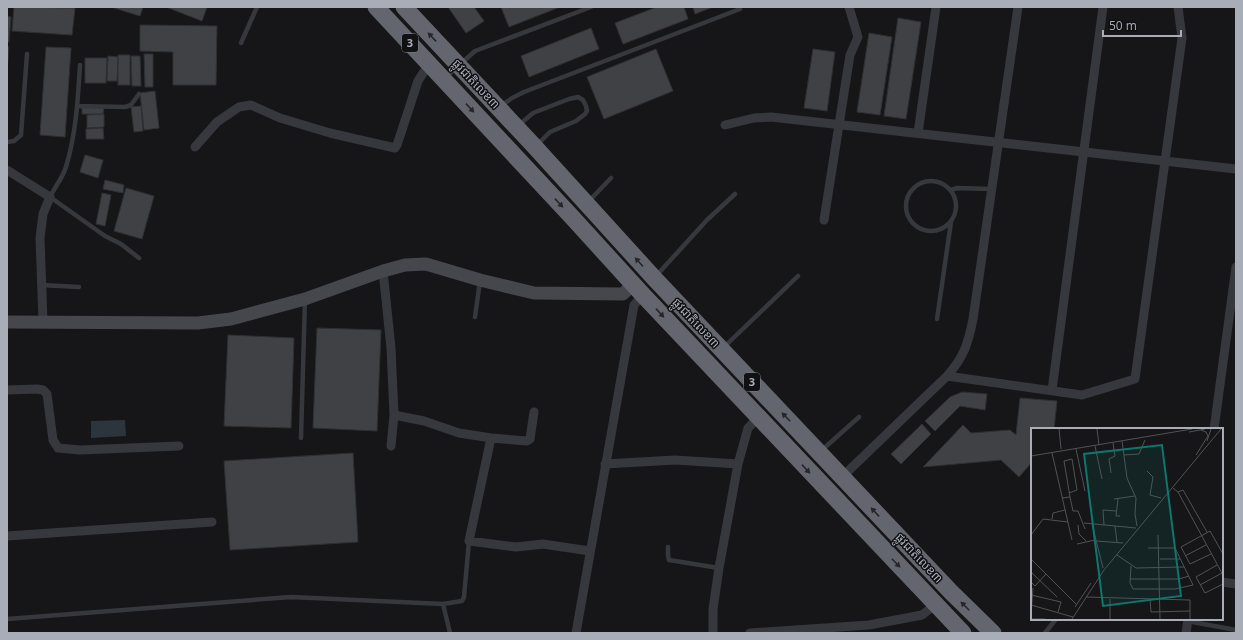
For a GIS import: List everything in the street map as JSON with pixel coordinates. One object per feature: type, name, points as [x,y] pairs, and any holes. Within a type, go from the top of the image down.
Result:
[{"type":"highway","name":"ផ្លូវជាតិលេខ៣","points":[[376,7],[571,216],[633,295],[758,418],[963,633]]},
{"type":"highway","name":"ផ្លូវជាតិលេខ៣","points":[[404,7],[535,147],[654,278],[946,586],[993,633]]},
{"type":"street","points":[[824,220],[850,55],[858,37],[849,7]]},
{"type":"street","points":[[918,133],[936,7]]},
{"type":"street","points":[[842,477],[957,365],[970,336],[1018,7]]},
{"type":"street","points":[[1052,390],[1103,7]]},
{"type":"street","points":[[947,376],[1082,394],[1135,379],[1182,38],[1178,7]]},
{"type":"street","points":[[195,147],[216,122],[239,107],[251,105],[280,118],[330,133],[395,148],[418,80],[429,64]]},
{"type":"street","points":[[726,125],[754,118],[771,117],[1236,169]]},
{"type":"street","points":[[7,170],[50,197],[43,214],[40,238],[43,321]]},
{"type":"street","points":[[7,322],[198,323],[231,319],[305,299],[383,271],[405,265],[426,264],[480,280],[534,293],[633,295],[576,633]]},
{"type":"street","points":[[1214,428],[1236,267]]},
{"type":"street","points":[[383,271],[391,348],[394,414],[391,446]]},
{"type":"street","points":[[7,390],[37,389],[43,390],[47,394],[53,440],[58,448],[80,450],[179,446]]},
{"type":"street","points":[[394,414],[424,421],[459,433],[491,438],[527,441],[530,439],[534,412]]},
{"type":"street","points":[[713,633],[713,609],[719,568],[738,464],[748,428],[758,418]]},
{"type":"street","points":[[491,438],[469,541],[516,547],[543,544],[590,551]]},
{"type":"street","points":[[605,464],[675,460],[738,464]]},
{"type":"street","points":[[7,536],[212,522]]},
{"type":"street","points":[[1223,582],[1236,584]]},
{"type":"street","points":[[750,633],[869,625],[922,615],[935,605]]},
{"type":"street","points":[[1186,633],[1188,620]]},
{"type":"lane","points":[[241,43],[257,7]]},
{"type":"lane","points":[[444,79],[475,51],[591,7]]},
{"type":"lane","points":[[498,108],[524,92],[740,9]]},
{"type":"lane","points":[[7,142],[14,141],[20,135],[27,54]]},
{"type":"lane","points":[[80,65],[77,106],[71,147],[65,168],[50,197],[105,236],[121,244],[139,258]]},
{"type":"lane","points":[[77,106],[125,107],[131,105],[139,94]]},
{"type":"lane","points":[[516,127],[533,113],[569,98],[578,97],[583,100],[587,111],[585,114],[576,121],[550,132],[535,147]]},
{"type":"lane","points":[[586,204],[611,178]]},
{"type":"lane","points":[[937,319],[951,222],[956,212],[956,200],[951,190],[942,183],[931,181],[920,183],[912,190],[907,200],[907,212],[911,222],[920,229],[931,231],[942,229],[951,222]]},
{"type":"lane","points":[[951,190],[957,188],[991,189]]},
{"type":"lane","points":[[654,278],[707,220],[735,194]]},
{"type":"lane","points":[[721,349],[798,276]]},
{"type":"lane","points":[[475,317],[480,280]]},
{"type":"lane","points":[[41,285],[79,287]]},
{"type":"lane","points":[[301,438],[305,299]]},
{"type":"lane","points":[[819,452],[859,417]]},
{"type":"lane","points":[[7,619],[291,597],[443,604],[462,601],[464,597],[469,541]]},
{"type":"lane","points":[[668,547],[669,560],[719,568]]},
{"type":"lane","points":[[443,604],[450,633]]},
{"type":"lane","points":[[1045,633],[1055,620]]},
{"type":"lane","points":[[1188,620],[1236,630]]},
{"type":"shaded area","points":[[125,420],[126,436],[91,438],[91,421]]},
{"type":"building","points":[[14,7],[75,8],[72,35],[12,31]]},
{"type":"building","points":[[111,7],[143,7],[140,16]]},
{"type":"building","points":[[166,7],[207,7],[202,21]]},
{"type":"building","points":[[448,7],[474,7],[484,21],[466,33]]},
{"type":"building","points":[[501,7],[560,7],[509,27]]},
{"type":"building","points":[[657,7],[684,7],[688,19],[623,44],[615,23]]},
{"type":"building","points":[[693,7],[713,7],[695,14]]},
{"type":"building","points":[[7,16],[11,17],[9,42],[7,42]]},
{"type":"building","points":[[898,18],[921,22],[906,119],[884,116]]},
{"type":"building","points":[[140,25],[217,26],[216,85],[173,85],[173,52],[140,51]]},
{"type":"building","points":[[591,28],[599,49],[529,77],[521,56]]},
{"type":"building","points":[[869,33],[892,37],[880,115],[857,112]]},
{"type":"building","points":[[7,46],[9,47],[7,72]]},
{"type":"building","points":[[46,47],[71,48],[65,137],[40,135]]},
{"type":"building","points":[[656,49],[673,91],[604,119],[587,77]]},
{"type":"building","points":[[813,49],[835,52],[827,111],[804,108]]},
{"type":"building","points":[[144,54],[153,54],[153,87],[145,87]]},
{"type":"building","points":[[118,55],[130,55],[130,85],[118,85]]},
{"type":"building","points":[[108,56],[118,57],[117,81],[107,81]]},
{"type":"building","points":[[131,56],[140,56],[141,86],[132,86]]},
{"type":"building","points":[[85,58],[107,58],[106,83],[85,83]]},
{"type":"building","points":[[155,91],[159,128],[144,130],[140,93]]},
{"type":"building","points":[[141,106],[143,131],[134,132],[131,107]]},
{"type":"building","points":[[82,107],[104,108],[103,114],[82,114]]},
{"type":"building","points":[[104,114],[104,127],[87,128],[87,115]]},
{"type":"building","points":[[103,128],[104,139],[86,139],[86,129]]},
{"type":"building","points":[[85,155],[103,160],[98,178],[80,172]]},
{"type":"building","points":[[105,180],[124,185],[123,193],[103,189]]},
{"type":"building","points":[[126,188],[154,196],[142,239],[114,231]]},
{"type":"building","points":[[102,193],[111,195],[105,226],[96,224]]},
{"type":"building","points":[[317,328],[381,330],[377,431],[313,428]]},
{"type":"building","points":[[228,335],[294,338],[291,428],[224,426]]},
{"type":"building","points":[[962,392],[987,394],[985,410],[960,406],[935,431],[925,421],[950,397]]},
{"type":"building","points":[[1020,398],[1057,401],[1054,428],[1031,428],[1031,463],[1019,477],[1001,460],[923,467],[963,425],[971,433],[1010,430],[1016,435]]},
{"type":"building","points":[[922,424],[931,434],[901,464],[891,454]]},
{"type":"building","points":[[353,453],[358,542],[230,550],[224,461]]}]
